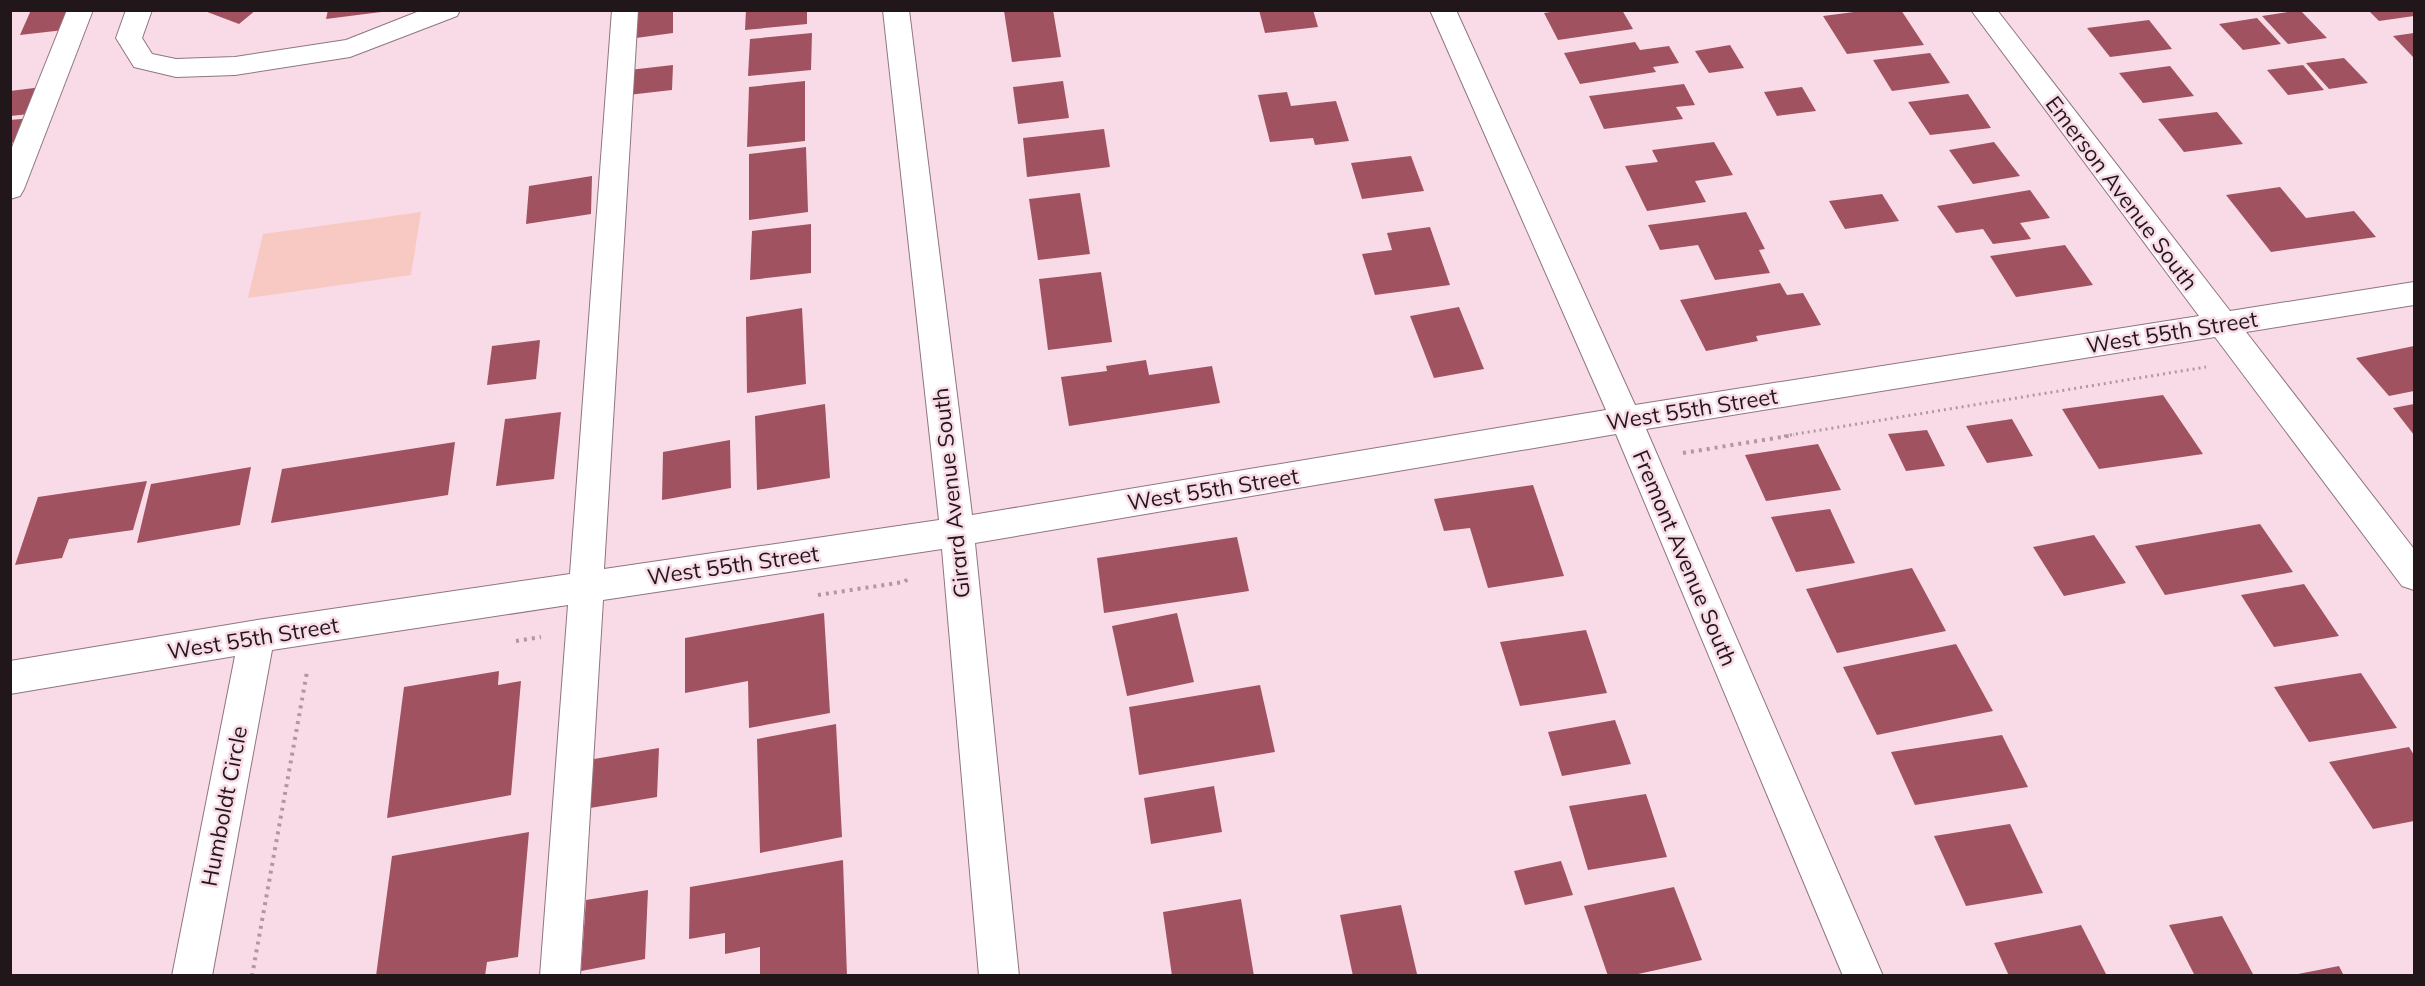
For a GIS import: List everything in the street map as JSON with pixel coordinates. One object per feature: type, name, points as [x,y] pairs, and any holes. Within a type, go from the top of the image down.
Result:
[{"type":"street","points":[[10,189],[80,10]]},
{"type":"street","points":[[139,10],[129,38],[143,61],[176,68],[235,66],[351,48],[448,10]]},
{"type":"street","points":[[560,975],[624,10]]},
{"type":"street","name":"Girard Avenue South","points":[[896,10],[957,532],[999,975]]},
{"type":"street","name":"Fremont Avenue South","points":[[1443,10],[1626,420],[1863,975]]},
{"type":"street","name":"Emerson Avenue South","points":[[1983,10],[2415,575]]},
{"type":"street","name":"West 55th Street","points":[[10,678],[257,636],[957,532],[1626,420],[2415,293]]},
{"type":"street","name":"Humboldt Circle","points":[[192,975],[257,636]]},
{"type":"path","points":[[1678,454],[2210,366],[2211,361]]},
{"type":"path","points":[[252,975],[307,672]]},
{"type":"shaded area","points":[[421,212],[411,275],[248,298],[263,234]]},
{"type":"building","points":[[31,10],[72,10],[64,30],[20,35]]},
{"type":"building","points":[[202,10],[256,10],[239,24]]},
{"type":"building","points":[[328,10],[381,10],[381,12],[326,19]]},
{"type":"building","points":[[637,10],[673,10],[673,33],[636,38]]},
{"type":"building","points":[[746,10],[807,10],[807,24],[745,30]]},
{"type":"building","points":[[1053,10],[1061,57],[1012,62],[1004,11]]},
{"type":"building","points":[[1259,10],[1313,10],[1318,27],[1265,33]]},
{"type":"building","points":[[1564,10],[1622,10],[1633,29],[1558,40],[1544,13]]},
{"type":"building","points":[[1869,10],[1901,10],[1924,45],[1847,54],[1823,16]]},
{"type":"building","points":[[2300,10],[2327,38],[2288,44],[2262,16]]},
{"type":"building","points":[[2368,10],[2414,10],[2414,16],[2379,21]]},
{"type":"building","points":[[2257,18],[2281,44],[2243,50],[2219,24]]},
{"type":"building","points":[[2149,20],[2172,49],[2110,57],[2087,28]]},
{"type":"building","points":[[812,33],[811,70],[748,76],[750,39]]},
{"type":"building","points":[[2414,33],[2414,58],[2393,36]]},
{"type":"building","points":[[1635,42],[1640,50],[1669,46],[1679,63],[1653,67],[1656,72],[1580,84],[1564,53]]},
{"type":"building","points":[[1730,45],[1744,68],[1709,73],[1695,51]]},
{"type":"building","points":[[1930,53],[1950,83],[1892,91],[1873,60]]},
{"type":"building","points":[[2344,58],[2368,83],[2329,89],[2306,63]]},
{"type":"building","points":[[673,65],[672,90],[628,95],[629,70]]},
{"type":"building","points":[[2303,65],[2324,90],[2288,95],[2267,70]]},
{"type":"building","points":[[2170,66],[2194,96],[2143,103],[2119,73]]},
{"type":"building","points":[[805,81],[805,141],[747,147],[749,87]]},
{"type":"building","points":[[1063,81],[1069,118],[1018,124],[1013,87]]},
{"type":"building","points":[[1684,84],[1695,105],[1676,107],[1683,119],[1604,129],[1589,96]]},
{"type":"building","points":[[42,87],[30,114],[10,116],[10,91]]},
{"type":"building","points":[[1802,87],[1816,111],[1777,116],[1764,92]]},
{"type":"building","points":[[1287,92],[1291,106],[1336,101],[1349,141],[1315,145],[1313,138],[1270,142],[1258,95]]},
{"type":"building","points":[[1968,94],[1991,128],[1930,135],[1908,102]]},
{"type":"building","points":[[2217,112],[2243,144],[2184,152],[2158,119]]},
{"type":"building","points":[[32,118],[22,141],[10,143],[10,120]]},
{"type":"building","points":[[1104,129],[1110,167],[1027,177],[1023,138]]},
{"type":"building","points":[[1714,142],[1733,175],[1695,181],[1706,202],[1647,211],[1625,166],[1658,162],[1652,150]]},
{"type":"building","points":[[1994,142],[2020,176],[1973,184],[1949,150]]},
{"type":"building","points":[[806,147],[808,212],[749,220],[749,154]]},
{"type":"building","points":[[1411,156],[1424,191],[1362,199],[1351,163]]},
{"type":"building","points":[[592,176],[591,214],[526,224],[529,186]]},
{"type":"building","points":[[2280,187],[2306,218],[2354,211],[2376,237],[2271,252],[2226,195]]},
{"type":"building","points":[[2030,190],[2050,218],[2020,223],[2031,239],[1993,244],[1983,229],[1956,233],[1937,206]]},
{"type":"building","points":[[1080,193],[1090,254],[1038,260],[1029,199]]},
{"type":"building","points":[[1882,194],[1899,221],[1845,229],[1829,201]]},
{"type":"building","points":[[1746,212],[1765,249],[1759,250],[1770,273],[1715,280],[1698,245],[1660,250],[1648,225]]},
{"type":"building","points":[[811,224],[811,273],[750,280],[752,231]]},
{"type":"building","points":[[1430,227],[1450,285],[1375,295],[1362,254],[1392,250],[1387,233]]},
{"type":"building","points":[[2065,245],[2093,285],[2016,297],[1990,256]]},
{"type":"building","points":[[1101,272],[1112,342],[1048,350],[1039,279]]},
{"type":"building","points":[[1780,283],[1787,295],[1803,293],[1821,325],[1756,336],[1758,341],[1706,351],[1680,300]]},
{"type":"building","points":[[1459,307],[1484,369],[1434,378],[1410,316]]},
{"type":"building","points":[[802,308],[806,384],[747,393],[746,317]]},
{"type":"building","points":[[540,340],[536,379],[487,385],[492,346]]},
{"type":"building","points":[[2414,346],[2414,391],[2389,396],[2356,358]]},
{"type":"building","points":[[1146,360],[1149,375],[1212,366],[1220,403],[1069,426],[1061,377],[1107,371],[1106,366]]},
{"type":"building","points":[[2163,395],[2203,454],[2099,469],[2062,409]]},
{"type":"building","points":[[825,404],[830,478],[757,490],[755,416]]},
{"type":"building","points":[[2414,404],[2414,435],[2393,408]]},
{"type":"building","points":[[561,412],[554,479],[496,486],[505,419]]},
{"type":"building","points":[[2012,419],[2033,456],[1987,463],[1966,426]]},
{"type":"building","points":[[1927,430],[1945,466],[1906,471],[1888,434]]},
{"type":"building","points":[[730,440],[731,488],[662,500],[663,452]]},
{"type":"building","points":[[455,442],[448,495],[271,523],[282,469]]},
{"type":"building","points":[[1818,444],[1841,490],[1766,501],[1745,455]]},
{"type":"building","points":[[251,467],[240,525],[137,543],[151,484]]},
{"type":"building","points":[[147,481],[133,530],[69,539],[62,558],[15,565],[38,497]]},
{"type":"building","points":[[1533,485],[1564,576],[1488,588],[1470,528],[1444,531],[1434,499]]},
{"type":"building","points":[[1830,509],[1855,563],[1796,572],[1771,517]]},
{"type":"building","points":[[2260,524],[2293,572],[2165,595],[2135,546]]},
{"type":"building","points":[[2094,535],[2126,583],[2064,596],[2033,547]]},
{"type":"building","points":[[1237,537],[1249,591],[1104,613],[1097,558]]},
{"type":"building","points":[[1912,568],[1946,631],[1837,653],[1806,589]]},
{"type":"building","points":[[2304,584],[2339,636],[2274,647],[2241,595]]},
{"type":"building","points":[[824,613],[830,713],[749,728],[748,681],[685,693],[685,638]]},
{"type":"building","points":[[1177,613],[1194,682],[1127,696],[1112,626]]},
{"type":"building","points":[[1586,630],[1607,693],[1520,706],[1500,642]]},
{"type":"building","points":[[1956,644],[1993,711],[1877,735],[1843,667]]},
{"type":"building","points":[[499,671],[498,685],[521,681],[511,795],[387,818],[404,687]]},
{"type":"building","points":[[2361,673],[2397,728],[2309,742],[2274,687]]},
{"type":"building","points":[[1260,685],[1275,752],[1139,775],[1129,707]]},
{"type":"building","points":[[1615,720],[1631,764],[1562,776],[1548,732]]},
{"type":"building","points":[[836,724],[842,837],[760,853],[757,739]]},
{"type":"building","points":[[2002,735],[2028,787],[1915,805],[1891,752]]},
{"type":"building","points":[[2409,747],[2414,755],[2414,821],[2373,829],[2329,762]]},
{"type":"building","points":[[659,748],[657,797],[590,808],[594,759]]},
{"type":"building","points":[[1214,786],[1222,832],[1151,844],[1144,798]]},
{"type":"building","points":[[1646,794],[1667,857],[1588,870],[1569,806]]},
{"type":"building","points":[[2010,824],[2043,893],[1966,906],[1934,836]]},
{"type":"building","points":[[529,832],[518,957],[487,962],[485,976],[376,976],[392,856]]},
{"type":"building","points":[[843,860],[847,976],[760,976],[760,947],[725,954],[725,933],[689,939],[690,887]]},
{"type":"building","points":[[1561,861],[1573,895],[1525,905],[1514,871]]},
{"type":"building","points":[[1674,887],[1702,960],[1629,976],[1608,976],[1584,906]]},
{"type":"building","points":[[648,890],[645,959],[581,971],[586,900]]},
{"type":"building","points":[[1241,899],[1254,976],[1172,976],[1163,912]]},
{"type":"building","points":[[1401,905],[1417,974],[1353,976],[1340,915]]},
{"type":"building","points":[[2222,916],[2254,976],[2195,976],[2169,925]]},
{"type":"building","points":[[2081,925],[2107,976],[2009,976],[1994,943]]},
{"type":"building","points":[[2339,966],[2344,976],[2298,976],[2298,974]]}]
